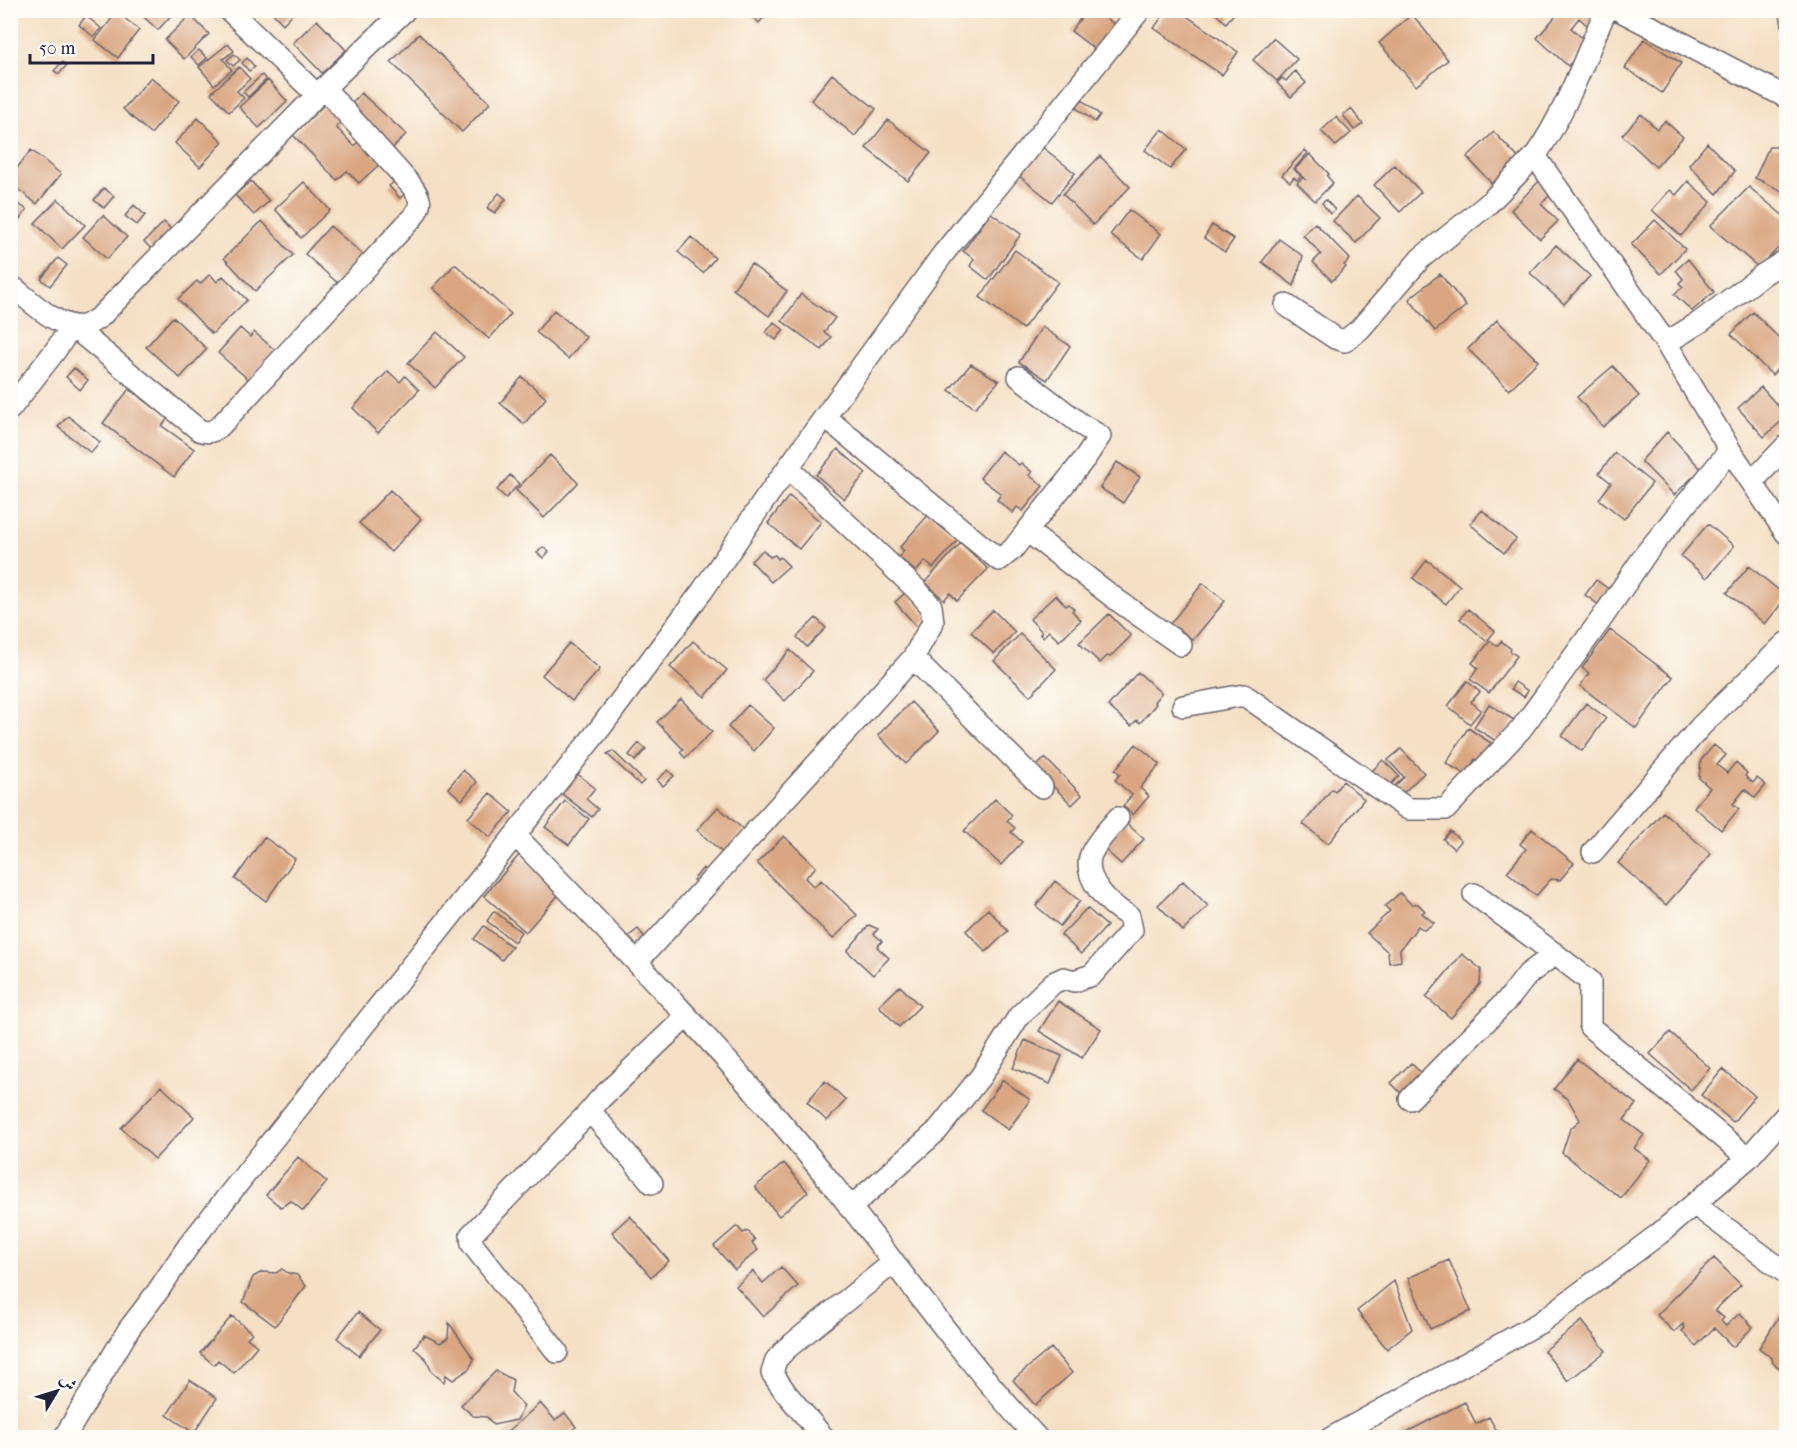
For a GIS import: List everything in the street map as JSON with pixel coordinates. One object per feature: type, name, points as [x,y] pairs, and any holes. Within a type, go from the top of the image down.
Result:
[{"type":"street","points":[[10,285],[58,320],[72,326],[199,430],[214,431],[413,217],[420,207],[420,197],[411,185],[321,92],[229,10]]},
{"type":"street","points":[[72,326],[86,326],[100,317],[405,10]]},
{"type":"street","points":[[64,1437],[129,1329],[189,1245],[601,727],[696,599],[943,254],[1140,10]]},
{"type":"street","points":[[1286,305],[1335,338],[1345,341],[1360,329],[1421,258],[1487,205],[1535,156],[1564,106],[1606,10]]},
{"type":"street","points":[[1619,10],[1786,97]]},
{"type":"street","points":[[1535,156],[1666,343],[1730,450],[1786,533]]},
{"type":"street","points":[[1666,343],[1700,322],[1786,260]]},
{"type":"street","points":[[10,409],[72,326]]},
{"type":"street","points":[[825,417],[999,560],[1013,549],[1100,436],[1018,376]]},
{"type":"street","points":[[1752,482],[1786,446]]},
{"type":"street","points":[[1183,705],[1244,695],[1408,809],[1446,808],[1521,729],[1647,552],[1730,450]]},
{"type":"street","points":[[637,962],[913,657],[933,622],[931,606],[916,589],[788,468]]},
{"type":"street","points":[[1027,531],[1117,600],[1181,645]]},
{"type":"street","points":[[1593,852],[1701,726],[1786,643]]},
{"type":"street","points":[[913,657],[1042,787]]},
{"type":"street","points":[[850,1208],[937,1131],[981,1076],[1019,1016],[1053,983],[1064,978],[1074,981],[1092,975],[1132,930],[1129,916],[1111,905],[1097,888],[1090,869],[1092,853],[1118,818]]},
{"type":"street","points":[[515,835],[717,1048],[894,1262],[1029,1435]]},
{"type":"street","points":[[1474,894],[1590,981],[1590,1027],[1748,1158]]},
{"type":"street","points":[[1410,1099],[1511,996],[1528,974],[1555,954]]},
{"type":"street","points":[[557,1352],[472,1244],[471,1235],[600,1099],[687,1016]]},
{"type":"street","points":[[590,1112],[652,1183]]},
{"type":"street","points":[[1331,1437],[1541,1322],[1659,1234],[1748,1158],[1786,1115]]},
{"type":"street","points":[[1694,1204],[1786,1273]]},
{"type":"street","points":[[824,1437],[772,1373],[776,1360],[786,1349],[894,1262]]},
{"type":"building","points":[[136,10],[176,10],[158,30]]},
{"type":"building","points":[[270,10],[296,10],[283,24]]},
{"type":"building","points":[[746,10],[770,10],[759,23]]},
{"type":"building","points":[[1087,10],[1096,10],[1116,26],[1097,51],[1071,31]]},
{"type":"building","points":[[1167,10],[1178,10],[1238,52],[1222,75],[1154,28]]},
{"type":"building","points":[[1212,10],[1237,10],[1226,23]]},
{"type":"building","points":[[1561,10],[1603,10],[1589,27],[1579,18],[1571,28],[1588,43],[1568,66],[1537,38]]},
{"type":"building","points":[[1779,10],[1786,10],[1786,25],[1782,26]]},
{"type":"building","points":[[117,12],[139,30],[118,58],[95,40]]},
{"type":"building","points":[[1412,14],[1448,60],[1416,86],[1379,43]]},
{"type":"building","points":[[190,15],[209,34],[184,59],[165,40]]},
{"type":"building","points":[[86,16],[101,28],[94,37],[79,25]]},
{"type":"building","points":[[317,20],[346,50],[322,73],[293,43]]},
{"type":"building","points":[[419,34],[490,103],[462,132],[391,62]]},
{"type":"building","points":[[1273,38],[1297,59],[1277,81],[1253,60]]},
{"type":"building","points":[[1644,39],[1681,63],[1662,93],[1625,68]]},
{"type":"building","points":[[228,44],[234,51],[223,59],[232,70],[214,85],[199,67]]},
{"type":"building","points":[[199,50],[207,58],[199,65],[191,57]]},
{"type":"building","points":[[234,54],[240,60],[233,66],[227,60]]},
{"type":"building","points":[[247,58],[255,67],[249,71],[242,63]]},
{"type":"building","points":[[62,62],[66,66],[59,74],[54,71]]},
{"type":"building","points":[[239,67],[250,79],[237,91],[244,98],[229,112],[211,93]]},
{"type":"building","points":[[1295,71],[1306,83],[1291,97],[1277,83],[1282,78],[1286,81]]},
{"type":"building","points":[[832,74],[876,109],[855,136],[811,100]]},
{"type":"building","points":[[262,75],[266,80],[248,97],[243,92]]},
{"type":"building","points":[[151,77],[179,101],[151,134],[123,109]]},
{"type":"building","points":[[268,80],[287,101],[259,128],[239,107]]},
{"type":"building","points":[[361,93],[406,134],[392,149],[348,108]]},
{"type":"building","points":[[1082,100],[1100,115],[1095,122],[1076,108]]},
{"type":"building","points":[[325,104],[342,121],[336,127],[354,146],[360,140],[382,162],[359,183],[347,171],[337,180],[293,135]]},
{"type":"building","points":[[1351,109],[1363,124],[1354,130],[1343,115]]},
{"type":"building","points":[[1641,114],[1657,129],[1665,121],[1683,137],[1656,167],[1622,135]]},
{"type":"building","points":[[1336,117],[1351,133],[1336,146],[1321,131]]},
{"type":"building","points":[[198,118],[223,142],[200,167],[175,143]]},
{"type":"building","points":[[888,120],[931,153],[908,181],[866,148]]},
{"type":"building","points":[[1162,129],[1186,149],[1170,169],[1145,150]]},
{"type":"building","points":[[1494,132],[1523,163],[1496,188],[1467,157]]},
{"type":"building","points":[[1707,143],[1735,171],[1717,194],[1689,165]]},
{"type":"building","points":[[1041,146],[1075,173],[1052,202],[1018,175]]},
{"type":"building","points":[[1769,147],[1786,147],[1786,193],[1755,178]]},
{"type":"building","points":[[31,150],[61,174],[37,204],[10,183],[10,177]]},
{"type":"building","points":[[1305,150],[1308,153],[1294,169],[1301,176],[1297,180],[1294,177],[1290,182],[1282,175]]},
{"type":"building","points":[[1310,154],[1329,174],[1327,176],[1333,183],[1315,201],[1297,183],[1303,177],[1295,169]]},
{"type":"building","points":[[1100,156],[1130,187],[1093,225],[1063,194]]},
{"type":"building","points":[[1395,165],[1421,192],[1400,212],[1374,185]]},
{"type":"building","points":[[1540,180],[1552,193],[1541,204],[1558,221],[1540,239],[1511,210]]},
{"type":"building","points":[[251,181],[269,201],[254,215],[235,195]]},
{"type":"building","points":[[1688,181],[1711,202],[1681,236],[1652,210],[1670,190],[1676,195]]},
{"type":"building","points":[[304,182],[330,210],[301,238],[275,209]]},
{"type":"building","points":[[394,182],[405,194],[400,198],[389,186]]},
{"type":"building","points":[[1749,187],[1786,218],[1786,241],[1758,267],[1710,226]]},
{"type":"building","points":[[104,188],[114,196],[104,208],[94,200]]},
{"type":"building","points":[[499,193],[506,199],[495,213],[487,208]]},
{"type":"building","points":[[1357,196],[1380,218],[1356,243],[1333,221]]},
{"type":"building","points":[[10,198],[27,210],[10,231]]},
{"type":"building","points":[[58,199],[85,225],[62,249],[35,223]]},
{"type":"building","points":[[1326,200],[1335,210],[1330,214],[1322,203]]},
{"type":"building","points":[[134,205],[145,215],[137,225],[125,216]]},
{"type":"building","points":[[1129,210],[1161,234],[1143,259],[1110,235]]},
{"type":"building","points":[[991,213],[1021,234],[988,280],[970,266],[974,259],[963,251]]},
{"type":"building","points":[[103,215],[127,237],[107,259],[83,237]]},
{"type":"building","points":[[1655,220],[1685,249],[1661,274],[1631,245]]},
{"type":"building","points":[[262,221],[293,255],[255,291],[224,258]]},
{"type":"building","points":[[164,222],[173,231],[154,251],[144,242]]},
{"type":"building","points":[[1315,223],[1350,259],[1344,265],[1346,267],[1332,281],[1313,262],[1321,254],[1303,235]]},
{"type":"building","points":[[1212,225],[1234,239],[1225,252],[1204,238]]},
{"type":"building","points":[[330,226],[366,257],[341,286],[305,254]]},
{"type":"building","points":[[691,237],[715,258],[703,273],[678,252]]},
{"type":"building","points":[[1279,239],[1303,256],[1294,286],[1262,262]]},
{"type":"building","points":[[1556,245],[1590,276],[1564,304],[1530,273]]},
{"type":"building","points":[[1015,250],[1058,282],[1023,329],[980,297]]},
{"type":"building","points":[[58,258],[67,265],[50,286],[41,279]]},
{"type":"building","points":[[1688,259],[1714,292],[1692,311],[1674,294],[1683,287],[1679,283],[1683,279],[1676,270]]},
{"type":"building","points":[[455,264],[511,314],[489,339],[433,288]]},
{"type":"building","points":[[751,264],[787,291],[769,316],[733,289]]},
{"type":"building","points":[[210,274],[217,282],[223,276],[247,300],[212,334],[178,299],[197,281],[200,284]]},
{"type":"building","points":[[1440,274],[1466,306],[1435,331],[1409,299]]},
{"type":"building","points":[[801,294],[835,318],[824,332],[831,337],[822,350],[782,321]]},
{"type":"building","points":[[554,310],[586,337],[568,359],[536,332]]},
{"type":"building","points":[[1753,312],[1786,345],[1786,360],[1772,375],[1731,334]]},
{"type":"building","points":[[173,317],[207,349],[180,378],[146,347]]},
{"type":"building","points":[[1497,320],[1538,361],[1509,390],[1468,349]]},
{"type":"building","points":[[774,322],[784,330],[776,340],[766,332]]},
{"type":"building","points":[[1042,327],[1070,346],[1047,380],[1019,362]]},
{"type":"building","points":[[240,328],[250,337],[254,332],[275,350],[249,380],[218,353]]},
{"type":"building","points":[[437,332],[464,357],[435,388],[408,363]]},
{"type":"building","points":[[971,364],[999,381],[975,408],[949,390]]},
{"type":"building","points":[[1613,366],[1639,396],[1603,427],[1577,397]]},
{"type":"building","points":[[74,368],[88,380],[80,390],[66,377]]},
{"type":"building","points":[[388,371],[400,382],[405,376],[419,390],[378,433],[353,408]]},
{"type":"building","points":[[522,377],[546,398],[524,424],[500,403]]},
{"type":"building","points":[[1761,387],[1786,415],[1764,437],[1738,408]]},
{"type":"building","points":[[129,389],[168,418],[162,426],[194,449],[174,477],[103,423]]},
{"type":"building","points":[[68,416],[100,442],[91,453],[58,427]]},
{"type":"building","points":[[1667,432],[1701,469],[1674,495],[1641,461]]},
{"type":"building","points":[[838,449],[866,473],[844,499],[816,475]]},
{"type":"building","points":[[1001,451],[1032,472],[1029,475],[1043,486],[1023,511],[1017,507],[1013,513],[997,500],[1001,494],[980,478]]},
{"type":"building","points":[[1615,453],[1652,483],[1624,519],[1599,499],[1611,483],[1599,473]]},
{"type":"building","points":[[550,455],[578,483],[544,518],[516,490]]},
{"type":"building","points":[[1117,462],[1140,477],[1123,503],[1100,488]]},
{"type":"building","points":[[510,475],[519,484],[506,498],[497,490]]},
{"type":"building","points":[[390,490],[421,519],[391,552],[359,523]]},
{"type":"building","points":[[789,496],[821,522],[799,549],[768,523]]},
{"type":"building","points":[[1482,510],[1516,539],[1504,553],[1470,524]]},
{"type":"building","points":[[930,513],[959,539],[933,568],[925,561],[916,572],[899,557],[904,551],[900,547]]},
{"type":"building","points":[[1708,524],[1734,546],[1707,578],[1681,556]]},
{"type":"building","points":[[961,543],[988,569],[957,601],[950,593],[944,600],[925,582]]},
{"type":"building","points":[[543,547],[549,552],[543,558],[537,553]]},
{"type":"building","points":[[763,550],[770,557],[775,555],[778,559],[780,557],[789,566],[771,582],[751,561]]},
{"type":"building","points":[[1427,560],[1460,586],[1446,604],[1413,578]]},
{"type":"building","points":[[1749,566],[1786,596],[1765,624],[1727,593]]},
{"type":"building","points":[[1596,580],[1613,592],[1602,607],[1585,595]]},
{"type":"building","points":[[1203,583],[1225,601],[1193,640],[1179,629],[1177,631],[1169,625]]},
{"type":"building","points":[[906,592],[929,618],[918,628],[895,602]]},
{"type":"building","points":[[1056,595],[1066,606],[1069,604],[1074,609],[1072,611],[1081,620],[1059,641],[1049,631],[1043,637],[1040,634],[1042,632],[1030,619]]},
{"type":"building","points":[[1468,609],[1495,631],[1487,641],[1460,619]]},
{"type":"building","points":[[993,610],[1015,632],[994,654],[971,632]]},
{"type":"building","points":[[1109,614],[1131,636],[1110,657],[1107,656],[1100,663],[1079,643]]},
{"type":"building","points":[[816,618],[826,628],[807,647],[797,637]]},
{"type":"building","points":[[1610,630],[1673,677],[1636,728],[1580,686],[1589,673],[1582,668]]},
{"type":"building","points":[[1020,634],[1056,669],[1030,696],[994,661]]},
{"type":"building","points":[[693,641],[727,670],[705,697],[670,667]]},
{"type":"building","points":[[1490,641],[1497,646],[1501,641],[1517,656],[1489,693],[1470,679],[1478,668],[1472,663]]},
{"type":"building","points":[[569,643],[600,669],[572,701],[542,675]]},
{"type":"building","points":[[790,650],[813,671],[785,701],[763,680]]},
{"type":"building","points":[[1138,672],[1161,693],[1154,702],[1156,704],[1140,723],[1137,720],[1131,726],[1108,706]]},
{"type":"building","points":[[1467,681],[1480,692],[1471,702],[1481,710],[1470,724],[1448,706]]},
{"type":"building","points":[[1515,682],[1528,691],[1524,697],[1511,689]]},
{"type":"building","points":[[681,699],[712,732],[685,758],[680,752],[683,749],[657,722]]},
{"type":"building","points":[[911,702],[939,731],[906,764],[878,735]]},
{"type":"building","points":[[1586,703],[1606,718],[1582,751],[1562,736]]},
{"type":"building","points":[[1489,704],[1514,720],[1499,743],[1474,727]]},
{"type":"building","points":[[748,705],[774,728],[754,751],[728,727]]},
{"type":"building","points":[[1468,728],[1491,743],[1479,762],[1475,759],[1466,775],[1446,763]]},
{"type":"building","points":[[639,743],[646,749],[635,761],[629,755]]},
{"type":"building","points":[[1136,744],[1160,764],[1140,788],[1149,796],[1133,815],[1123,806],[1132,795],[1115,780],[1120,774],[1115,770]]},
{"type":"building","points":[[1714,745],[1726,755],[1717,765],[1727,773],[1736,762],[1747,773],[1745,776],[1753,783],[1757,778],[1766,785],[1755,798],[1745,789],[1733,804],[1739,809],[1721,830],[1694,807],[1710,788],[1699,778],[1701,760]]},
{"type":"building","points":[[1401,749],[1424,773],[1401,795],[1394,787],[1404,777],[1388,760]]},
{"type":"building","points":[[613,751],[644,781],[640,785],[607,754]]},
{"type":"building","points":[[1045,758],[1082,795],[1072,805],[1035,768]]},
{"type":"building","points":[[1383,760],[1399,776],[1388,787],[1372,771]]},
{"type":"building","points":[[463,770],[477,782],[462,800],[448,788]]},
{"type":"building","points":[[668,770],[674,776],[663,786],[657,780]]},
{"type":"building","points":[[574,771],[595,788],[586,799],[598,809],[592,817],[558,791]]},
{"type":"building","points":[[1343,781],[1364,799],[1328,844],[1303,824],[1332,789],[1335,791]]},
{"type":"building","points":[[490,793],[512,812],[490,837],[468,818]]},
{"type":"building","points":[[995,799],[1012,815],[1007,821],[1015,828],[1011,832],[1022,842],[1001,865],[964,831]]},
{"type":"building","points":[[565,801],[589,819],[569,845],[545,827]]},
{"type":"building","points":[[718,807],[744,830],[723,853],[697,830]]},
{"type":"building","points":[[1663,812],[1711,854],[1666,905],[1618,863]]},
{"type":"building","points":[[1125,822],[1144,839],[1121,864],[1102,847]]},
{"type":"building","points":[[1532,829],[1574,863],[1560,880],[1551,879],[1536,896],[1507,872],[1526,849],[1520,844]]},
{"type":"building","points":[[1450,831],[1461,841],[1454,849],[1443,839]]},
{"type":"building","points":[[784,836],[816,867],[805,878],[814,887],[821,880],[857,915],[833,939],[757,863]]},
{"type":"building","points":[[264,837],[295,859],[266,901],[235,879]]},
{"type":"building","points":[[519,855],[562,891],[526,932],[484,896]]},
{"type":"building","points":[[703,868],[709,873],[699,885],[693,880]]},
{"type":"building","points":[[1055,881],[1080,901],[1060,926],[1036,906]]},
{"type":"building","points":[[1183,881],[1208,906],[1183,931],[1158,905]]},
{"type":"building","points":[[1400,893],[1411,904],[1418,904],[1425,911],[1422,913],[1434,923],[1424,930],[1418,926],[1400,950],[1401,961],[1389,963],[1388,952],[1367,933],[1390,911],[1385,906]]},
{"type":"building","points":[[1087,908],[1107,926],[1081,954],[1061,935]]},
{"type":"building","points":[[988,909],[1008,931],[986,952],[966,931]]},
{"type":"building","points":[[494,911],[521,932],[514,942],[487,921]]},
{"type":"building","points":[[869,925],[878,929],[874,934],[882,941],[877,947],[889,958],[873,975],[847,951]]},
{"type":"building","points":[[484,926],[512,947],[502,960],[474,939]]},
{"type":"building","points":[[638,929],[647,940],[637,947],[629,936]]},
{"type":"building","points":[[1462,954],[1481,969],[1480,984],[1451,1018],[1426,997]]},
{"type":"building","points":[[900,986],[920,1006],[899,1027],[879,1006]]},
{"type":"building","points":[[1058,1001],[1101,1029],[1082,1058],[1039,1031]]},
{"type":"building","points":[[1670,1032],[1710,1068],[1691,1090],[1650,1054]]},
{"type":"building","points":[[1025,1040],[1062,1056],[1050,1084],[1013,1068]]},
{"type":"building","points":[[1577,1059],[1636,1104],[1624,1120],[1644,1135],[1634,1148],[1650,1160],[1621,1198],[1562,1153],[1570,1129],[1580,1120],[1568,1099],[1554,1089]]},
{"type":"building","points":[[1411,1063],[1422,1074],[1402,1094],[1391,1083]]},
{"type":"building","points":[[1723,1069],[1755,1096],[1733,1122],[1701,1095]]},
{"type":"building","points":[[1003,1080],[1030,1100],[1008,1130],[981,1110]]},
{"type":"building","points":[[825,1081],[846,1100],[827,1121],[807,1102]]},
{"type":"building","points":[[161,1086],[194,1117],[155,1159],[121,1128]]},
{"type":"building","points":[[298,1157],[327,1182],[303,1211],[291,1201],[281,1207],[266,1195]]},
{"type":"building","points":[[784,1163],[808,1192],[779,1216],[755,1187]]},
{"type":"building","points":[[630,1216],[669,1261],[651,1277],[612,1232]]},
{"type":"building","points":[[737,1226],[743,1233],[748,1231],[755,1240],[752,1243],[758,1250],[735,1270],[714,1246]]},
{"type":"building","points":[[1714,1258],[1741,1285],[1715,1310],[1724,1318],[1721,1321],[1726,1326],[1740,1313],[1753,1327],[1733,1347],[1714,1328],[1696,1346],[1682,1331],[1685,1328],[1683,1324],[1674,1332],[1657,1315]]},
{"type":"building","points":[[1449,1260],[1471,1311],[1430,1329],[1408,1278]]},
{"type":"building","points":[[781,1267],[798,1286],[763,1317],[736,1286],[753,1271],[763,1283]]},
{"type":"building","points":[[282,1269],[297,1275],[306,1286],[275,1326],[243,1302],[253,1277],[262,1272],[276,1273]]},
{"type":"building","points":[[1394,1281],[1412,1329],[1387,1349],[1357,1311]]},
{"type":"building","points":[[1783,1310],[1786,1311],[1786,1373],[1759,1348]]},
{"type":"building","points":[[358,1312],[380,1330],[359,1356],[337,1338]]},
{"type":"building","points":[[232,1316],[252,1333],[247,1338],[257,1346],[234,1373],[218,1360],[214,1365],[200,1353]]},
{"type":"building","points":[[1582,1321],[1606,1351],[1568,1381],[1544,1351]]},
{"type":"building","points":[[449,1323],[474,1359],[469,1369],[453,1380],[446,1375],[444,1382],[432,1372],[427,1360],[414,1348],[424,1335],[440,1343],[448,1338]]},
{"type":"building","points":[[1051,1348],[1072,1373],[1035,1405],[1013,1380]]},
{"type":"building","points":[[496,1371],[513,1380],[511,1392],[524,1406],[517,1420],[493,1425],[487,1417],[473,1416],[461,1405]]},
{"type":"building","points":[[190,1380],[217,1398],[194,1433],[167,1415]]},
{"type":"building","points":[[1465,1402],[1476,1424],[1489,1417],[1500,1437],[1397,1437]]},
{"type":"building","points":[[540,1403],[555,1420],[565,1413],[576,1427],[564,1437],[502,1437]]}]
